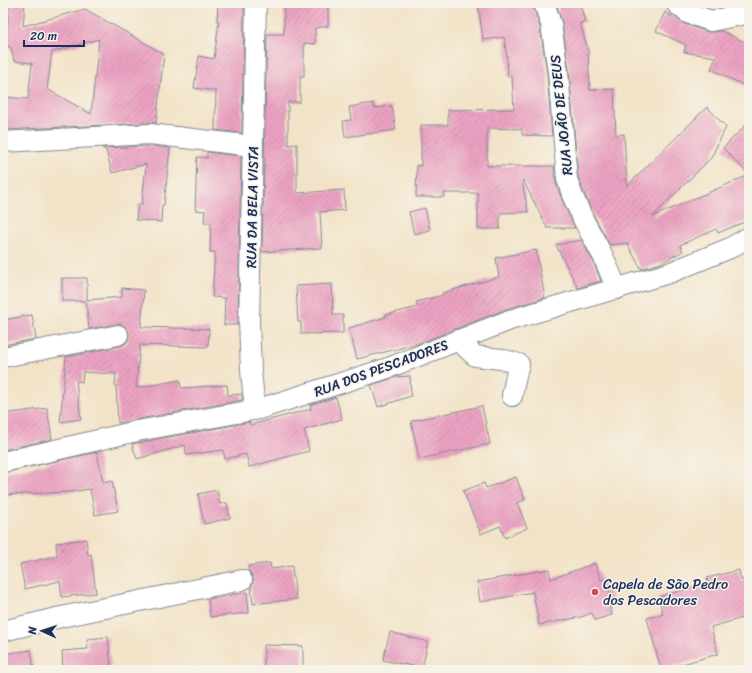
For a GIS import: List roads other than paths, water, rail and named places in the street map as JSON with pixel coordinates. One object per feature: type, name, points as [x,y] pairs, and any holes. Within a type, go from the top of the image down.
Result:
[{"type":"street","name":"RUA DA BELA VISTA","points":[[255,410],[251,371],[249,322],[256,3]]},
{"type":"street","name":"RUA JOÃO DE DEUS","points":[[544,3],[551,24],[558,72],[567,178],[573,197],[603,256],[617,288]]},
{"type":"street","points":[[676,3],[688,12],[712,21],[741,15],[738,3]]},
{"type":"street","points":[[3,142],[150,134],[253,146]]},
{"type":"street","name":"RUA DOS PESCADORES","points":[[3,462],[137,430],[255,410],[388,368],[510,320],[668,273],[730,248],[749,237]]},
{"type":"street","points":[[3,357],[118,335]]},
{"type":"street","points":[[458,340],[476,356],[502,359],[519,364],[512,396]]},
{"type":"street","points":[[3,631],[61,617],[242,580]]},
{"type":"place","name":"Capela de São Pedro dos Pescadores","points":[[595,592]]}]
